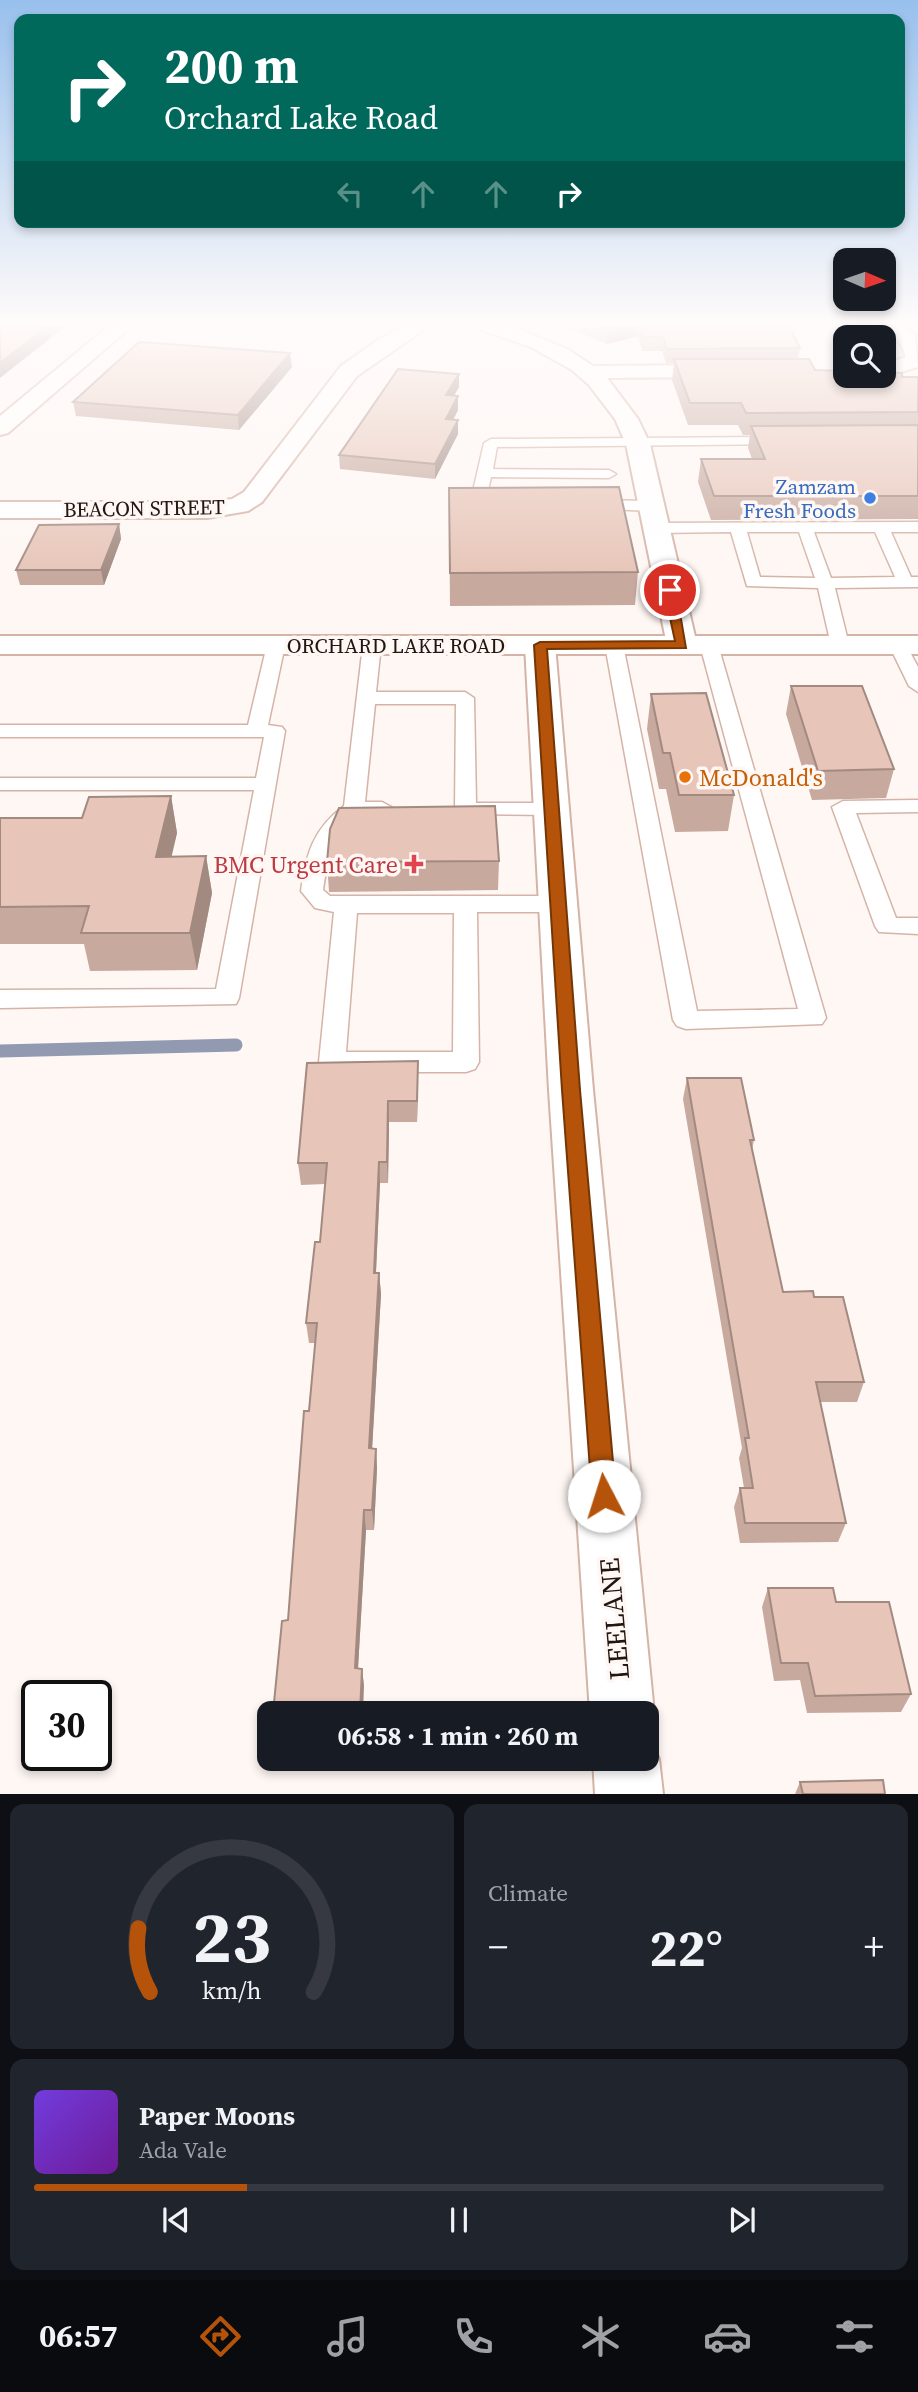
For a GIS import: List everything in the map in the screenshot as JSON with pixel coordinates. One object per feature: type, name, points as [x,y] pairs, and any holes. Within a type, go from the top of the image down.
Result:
[{"type":"street","points":[[0,428],[22,410]]},
{"type":"street","name":"BEACON STREET","points":[[0,510],[207,510],[239,506],[253,497],[320,410]]},
{"type":"street","points":[[622,410],[638,444],[654,517],[695,645]]},
{"type":"street","name":"ORCHARD LAKE ROAD","points":[[0,645],[908,645]]},
{"type":"street","name":"LEELANE","points":[[540,645],[621,1701]]},
{"type":"street","points":[[627,1771],[629,1794]]},
{"type":"lane","points":[[505,505],[478,505],[491,443],[796,441]]},
{"type":"lane","points":[[485,473],[609,474]]},
{"type":"lane","points":[[571,505],[738,528],[918,527]]},
{"type":"lane","points":[[738,528],[753,582],[912,582],[881,528]]},
{"type":"lane","points":[[805,528],[825,583],[840,645]]},
{"type":"lane","points":[[257,730],[276,645]]},
{"type":"lane","points":[[354,808],[364,698],[372,645]]},
{"type":"lane","points":[[614,645],[686,1020],[813,1018],[695,645]]},
{"type":"lane","points":[[908,645],[918,686]]},
{"type":"lane","points":[[364,698],[465,698],[459,808],[553,808]]},
{"type":"lane","points":[[0,730],[275,731],[227,998],[0,999]]},
{"type":"lane","points":[[0,784],[266,784]]},
{"type":"lane","points":[[918,806],[843,807],[887,926],[918,926]]},
{"type":"lane","points":[[396,808],[354,808],[331,824],[318,848],[312,891],[323,903],[346,906],[559,904]]},
{"type":"lane","points":[[346,906],[332,1062],[466,1062],[465,905]]},
{"type":"building","points":[[171,410],[242,410],[238,415]]},
{"type":"building","points":[[370,410],[451,410],[446,419],[458,420],[435,464],[339,455]]},
{"type":"building","points":[[744,410],[918,410],[918,412],[746,413]]},
{"type":"building","points":[[918,425],[918,496],[714,496],[701,459],[765,459],[751,426]]},
{"type":"building","points":[[619,487],[638,572],[450,573],[449,488]]},
{"type":"building","points":[[119,524],[101,570],[16,570],[39,525]]},
{"type":"building","points":[[791,686],[862,686],[894,769],[818,771]]},
{"type":"building","points":[[706,693],[734,795],[679,795],[670,753],[663,753],[651,694]]},
{"type":"building","points":[[171,796],[156,857],[206,856],[190,933],[81,933],[89,906],[0,907],[0,818],[82,818],[89,797]]},
{"type":"building","points":[[495,806],[499,861],[327,862],[330,829],[339,808]]},
{"type":"building","points":[[418,1061],[417,1101],[388,1101],[387,1162],[379,1162],[374,1273],[379,1273],[369,1448],[376,1449],[372,1510],[364,1510],[355,1668],[362,1669],[361,1701],[274,1701],[282,1621],[288,1620],[304,1411],[309,1411],[317,1323],[306,1323],[315,1242],[320,1242],[327,1163],[298,1163],[307,1063]]},
{"type":"building","points":[[687,1078],[741,1078],[754,1140],[750,1140],[783,1292],[813,1291],[814,1297],[843,1297],[864,1382],[816,1382],[846,1523],[745,1523],[740,1488],[753,1488],[745,1438],[749,1438]]},
{"type":"building","points":[[768,1588],[833,1588],[836,1602],[889,1602],[911,1694],[815,1696],[808,1663],[781,1663]]},
{"type":"building","points":[[883,1780],[885,1794],[803,1794],[800,1782]]},
{"type":"waterway","points":[[0,1051],[236,1045]]},
{"type":"place","name":"Zamzam Fresh Foods","points":[[870,498]]},
{"type":"place","name":"McDonald's","points":[[685,777]]},
{"type":"place","name":"BMC Urgent Care","points":[[414,864]]},
{"type":"route","points":[[604,1496],[571,1090],[540,645],[682,645],[670,590]]}]
